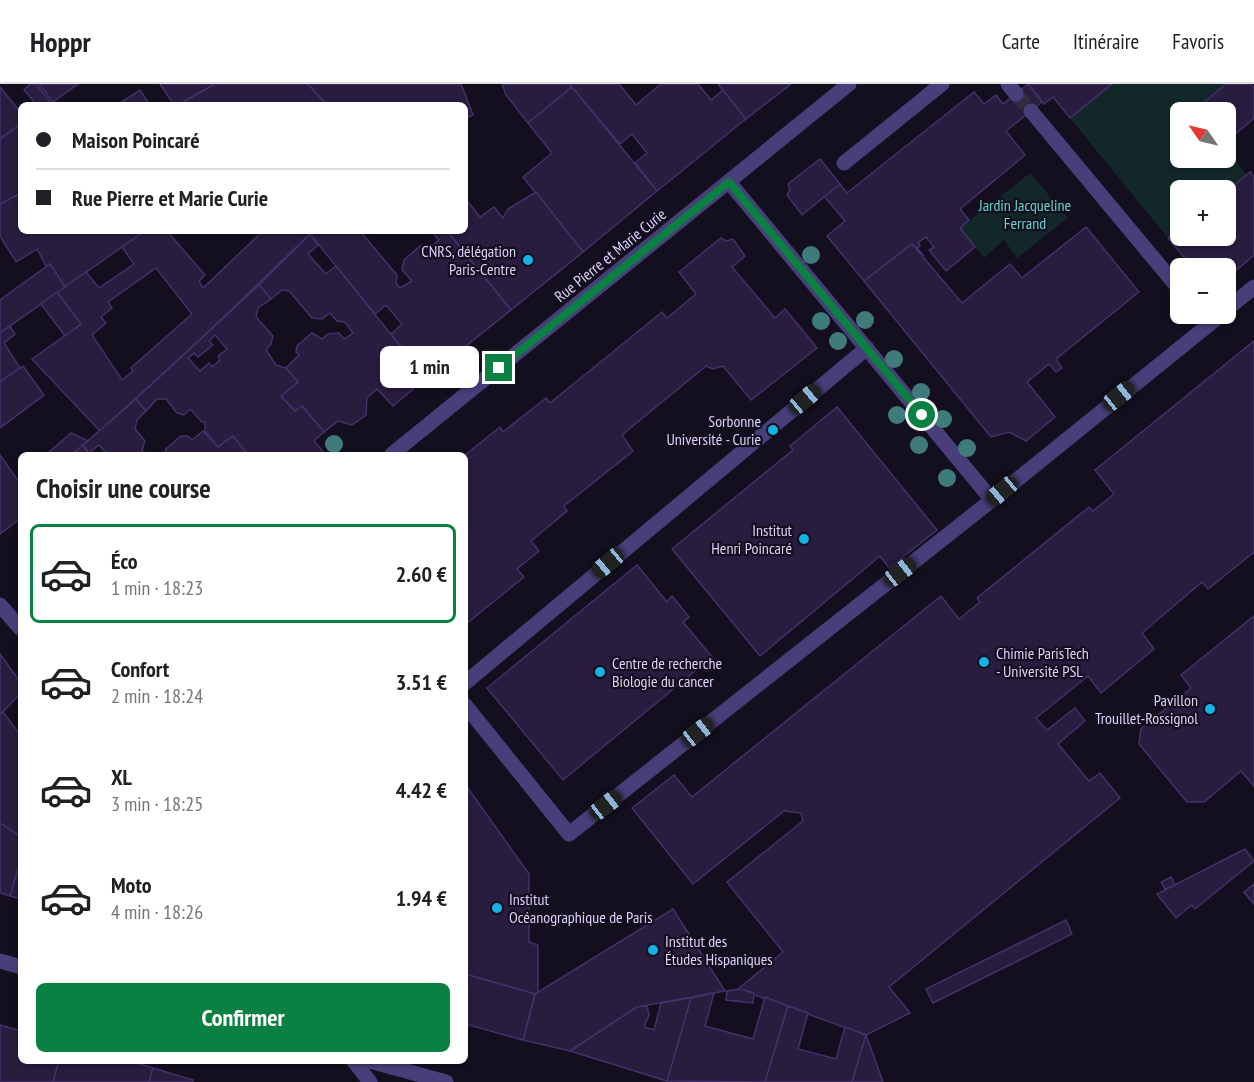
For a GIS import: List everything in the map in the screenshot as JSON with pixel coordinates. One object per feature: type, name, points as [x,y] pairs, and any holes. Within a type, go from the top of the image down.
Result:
[{"type":"street","name":"Rue Pierre et Marie Curie","points":[[394,452],[849,84]]},
{"type":"street","points":[[844,163],[942,84]]},
{"type":"street","points":[[1031,111],[1170,278]]},
{"type":"street","points":[[729,182],[992,500]]},
{"type":"street","points":[[1236,302],[1254,287]]},
{"type":"street","points":[[468,709],[569,834],[992,500],[1198,324]]},
{"type":"street","points":[[468,680],[867,348]]},
{"type":"street","points":[[0,605],[18,626]]},
{"type":"street","points":[[0,961],[18,966]]},
{"type":"street","points":[[356,1064],[370,1082]]},
{"type":"street","points":[[381,1064],[446,1082]]},
{"type":"green space","points":[[1112,84],[1226,84],[1205,102],[1170,102],[1170,168],[1236,168],[1236,161],[1247,175],[1236,184],[1236,180],[1170,180],[1170,236],[1168,238],[1070,118]]},
{"type":"green space","name":"Jardin Jacqueline Ferrand","points":[[1030,173],[1068,218],[1017,258],[1004,240],[984,258],[960,228]]},
{"type":"building","points":[[30,84],[36,84],[50,102],[34,102],[24,90]]},
{"type":"building","points":[[39,84],[78,84],[53,102]]},
{"type":"building","points":[[160,84],[215,84],[183,102],[172,102]]},
{"type":"building","points":[[215,84],[308,84],[324,102],[183,102]]},
{"type":"building","points":[[308,84],[461,84],[468,102],[324,102]]},
{"type":"building","points":[[502,84],[569,84],[572,87],[528,123],[506,95]]},
{"type":"building","points":[[569,84],[619,84],[636,105],[661,84],[698,84],[711,100],[723,90],[746,119],[657,191],[635,163],[647,153],[632,134],[620,144]]},
{"type":"building","points":[[718,84],[791,84],[746,119]]},
{"type":"building","points":[[1028,84],[1112,84],[1070,118],[1053,97],[1044,104]]},
{"type":"building","points":[[1028,84],[1042,102],[1006,131],[1025,155],[960,209],[969,220],[960,228],[975,247],[946,271],[929,250],[934,247],[926,237],[918,243],[920,246],[917,248],[924,256],[912,244],[864,281],[827,236],[845,221],[824,196],[840,184],[847,193],[974,92],[984,104],[996,95],[1003,104]]},
{"type":"building","points":[[1226,84],[1251,84],[1254,88],[1254,118],[1236,133],[1236,102],[1205,102]]},
{"type":"building","points":[[0,87],[18,109],[18,126],[0,139]]},
{"type":"building","points":[[572,87],[657,191],[583,252],[523,177],[552,153],[528,123]]},
{"type":"building","points":[[140,90],[148,102],[122,102]]},
{"type":"building","points":[[468,102],[473,115],[468,118]]},
{"type":"building","points":[[18,126],[18,195],[0,204],[0,139]]},
{"type":"building","points":[[820,159],[840,184],[802,215],[787,195],[790,190],[788,184]]},
{"type":"building","points":[[1250,172],[1254,177],[1254,255],[1236,270],[1236,258],[1185,258],[1175,246],[1236,246],[1236,184]]},
{"type":"building","points":[[536,192],[583,252],[511,310],[449,234],[468,234],[468,202],[480,217],[494,207],[503,218],[508,209]]},
{"type":"building","points":[[18,195],[18,234],[141,234],[65,287],[50,264],[46,266],[37,249],[16,262],[0,236],[0,204]]},
{"type":"building","points":[[1086,227],[1139,292],[1056,359],[1062,368],[1056,372],[1049,364],[1027,382],[1055,417],[1026,441],[1009,432],[991,437],[864,281],[912,244],[962,303],[1010,264],[1022,278]]},
{"type":"building","points":[[141,234],[170,234],[205,275],[199,281],[203,288],[260,234],[310,234],[100,431],[32,359],[81,324],[57,292],[86,272],[99,288],[134,264],[122,247]],"holes":[[[156,268],[192,314],[131,368],[133,371],[122,380],[92,335],[106,323],[101,317],[112,308],[108,302]]]},
{"type":"building","points":[[310,234],[363,234],[397,275],[396,283],[400,288],[412,281],[402,270],[404,260],[420,246],[431,247],[439,240],[434,234],[449,234],[511,310],[426,378],[391,334],[402,324],[386,305],[375,314]]},
{"type":"building","points":[[310,234],[318,245],[308,254],[326,274],[336,266],[426,378],[393,406],[377,389],[367,398],[366,415],[352,425],[338,421],[324,432],[302,406],[295,411],[281,396],[298,382],[286,368],[299,355],[296,352],[297,346],[312,333],[322,339],[328,334],[339,333],[344,339],[353,333],[345,322],[337,321],[330,313],[322,319],[312,318],[289,291],[282,290],[271,299],[259,285]]},
{"type":"building","points":[[721,238],[726,241],[733,239],[745,256],[732,267],[775,318],[785,309],[817,348],[751,400],[723,366],[713,369],[706,366],[622,435],[633,451],[564,506],[567,511],[531,541],[539,551],[517,569],[524,577],[468,622],[468,453],[500,427],[503,432],[546,398],[550,403],[662,312],[667,318],[696,294],[679,272]]},
{"type":"building","points":[[50,264],[65,287],[0,333],[0,300]]},
{"type":"building","points":[[259,285],[271,299],[258,308],[256,317],[273,336],[266,350],[276,365],[286,368],[298,382],[281,396],[295,411],[302,406],[324,432],[314,441],[323,452],[244,452],[233,436],[218,447],[205,431],[205,422],[202,422],[190,409],[184,415],[177,413],[166,399],[157,399],[146,411],[136,399]],"holes":[[[215,335],[227,349],[218,356],[220,360],[212,367],[209,363],[200,371],[188,358],[194,353],[198,357],[213,345],[209,341]]]},
{"type":"building","points":[[57,292],[81,324],[65,336],[41,304]]},
{"type":"building","points":[[10,326],[15,334],[4,343],[20,368],[0,382],[0,333]]},
{"type":"building","name":"Chimie ParisTech - Université PSL","points":[[1254,341],[1254,552],[1208,589],[1202,582],[1142,633],[1154,649],[1101,693],[1088,676],[1036,718],[1047,730],[1075,708],[1085,721],[1058,744],[1089,781],[1100,773],[1120,798],[889,987],[910,1013],[866,1035],[738,989],[783,952],[727,882],[803,821],[801,813],[784,811],[693,884],[632,808],[674,775],[692,797],[941,596],[959,619],[980,602],[977,598],[1089,507],[1093,511],[1114,494],[1095,470]]},
{"type":"building","points":[[23,366],[44,395],[0,428],[0,382]]},
{"type":"building","points":[[136,399],[146,411],[137,420],[135,429],[145,441],[142,450],[144,452],[105,452],[99,445],[88,452],[83,445]]},
{"type":"building","name":"Institut Henri Poincaré","points":[[837,407],[937,530],[889,568],[880,556],[760,656],[672,549],[793,450],[790,446]]},
{"type":"building","points":[[203,431],[218,447],[233,436],[245,451],[165,452],[181,436],[188,436],[192,440]]},
{"type":"building","points":[[71,433],[88,441],[74,452],[49,452]]},
{"type":"building","points":[[83,445],[88,452],[74,452]]},
{"type":"building","points":[[0,455],[18,481],[18,520],[0,534]]},
{"type":"building","name":"Centre de recherche Biologie du cancer","points":[[637,565],[667,602],[672,596],[689,617],[683,622],[712,657],[563,780],[487,688]]},
{"type":"building","name":"Pavillon Trouillet-Rossignol","points":[[1254,616],[1254,786],[1241,771],[1204,802],[1187,802],[1139,744],[1141,729],[1191,688],[1181,675]]},
{"type":"building","points":[[0,654],[18,679],[18,696],[0,715]]},
{"type":"building","points":[[3,712],[18,732],[18,835],[0,823],[0,715]]},
{"type":"building","name":"Institut Océanographique de Paris","points":[[468,788],[529,874],[529,942],[538,945],[538,993],[468,975]]},
{"type":"building","points":[[0,823],[18,835],[18,869],[10,896],[0,893]]},
{"type":"building","points":[[1245,849],[1254,861],[1195,909],[1192,905],[1176,918],[1157,894]]},
{"type":"building","points":[[18,869],[18,898],[10,896]]},
{"type":"building","points":[[1171,877],[1175,885],[1165,889],[1161,882]]},
{"type":"building","points":[[1254,884],[1254,904],[1244,892]]},
{"type":"building","name":"Institut des Études Hispaniques","points":[[673,909],[725,991],[637,1007],[570,1051],[523,1040],[535,994]]},
{"type":"building","points":[[1066,920],[1072,934],[933,1003],[926,989]]},
{"type":"building","points":[[468,975],[535,994],[523,1040],[468,1025]]},
{"type":"building","points":[[740,989],[754,993],[753,1003],[726,1000],[727,991]]},
{"type":"building","points":[[714,993],[705,1026],[753,1039],[765,997],[788,1006],[765,1082],[667,1081],[691,998]]},
{"type":"building","points":[[691,998],[667,1081],[570,1051],[637,1007],[647,1006],[649,1015],[644,1027],[654,1030],[661,1003]]},
{"type":"building","points":[[788,1006],[808,1013],[798,1049],[836,1059],[845,1027],[866,1035],[852,1082],[765,1082]]},
{"type":"building","points":[[0,1025],[18,1030],[18,1064],[58,1064],[53,1082],[0,1082]]},
{"type":"building","points":[[866,1035],[883,1082],[852,1082]]},
{"type":"building","points":[[58,1064],[140,1064],[153,1068],[149,1082],[53,1082]]},
{"type":"building","points":[[153,1068],[193,1080],[193,1082],[149,1082]]},
{"type":"tunnel","points":[[1016,94],[1031,111]]},
{"type":"place","name":"CNRS, délégation Paris-Centre","points":[[528,260]]},
{"type":"place","name":"Sorbonne Université - Curie","points":[[773,430]]},
{"type":"place","name":"Institut Henri Poincaré","points":[[804,539]]},
{"type":"place","name":"Chimie ParisTech - Université PSL","points":[[984,662]]},
{"type":"place","name":"Centre de recherche Biologie du cancer","points":[[600,672]]},
{"type":"place","name":"Pavillon Trouillet-Rossignol","points":[[1210,709]]},
{"type":"place","name":"Institut Océanographique de Paris","points":[[497,908]]},
{"type":"place","name":"Institut des Études Hispaniques","points":[[653,950]]},
{"type":"route","points":[[499,368],[729,182],[922,415]]}]
